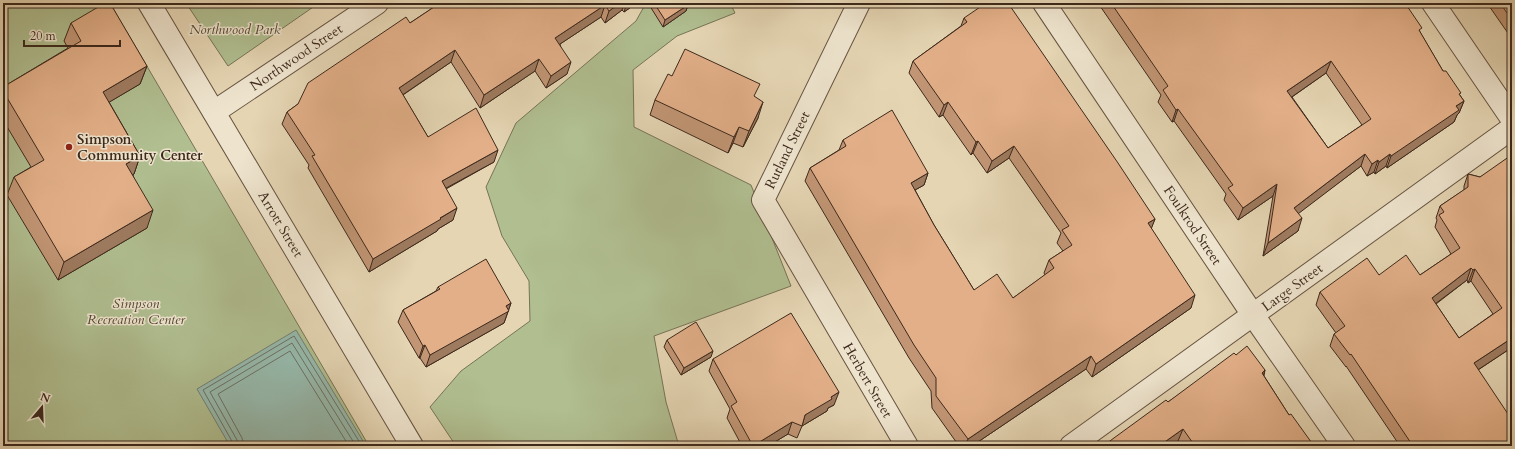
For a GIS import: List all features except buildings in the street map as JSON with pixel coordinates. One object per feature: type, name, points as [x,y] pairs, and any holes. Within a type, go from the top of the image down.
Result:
[{"type":"street","name":"Arrott Street","points":[[149,3],[412,446]]},
{"type":"street","name":"Northwood Street","points":[[214,112],[377,3]]},
{"type":"street","name":"Rutland Street","points":[[830,314],[763,200],[859,3]]},
{"type":"street","name":"Foulkrod Street","points":[[1044,3],[1253,315],[1344,446]]},
{"type":"street","points":[[1433,3],[1512,119]]},
{"type":"street","name":"Large Street","points":[[1071,446],[1512,128]]},
{"type":"street","name":"Herbert Street","points":[[830,314],[907,446]]},
{"type":"green space","name":"Simpson Recreation Center","points":[[4,3],[110,3],[369,446],[3,446]]},
{"type":"green space","name":"Northwood Park","points":[[186,3],[319,3],[228,66]]},
{"type":"green space","points":[[646,3],[730,3],[735,13],[677,36],[633,70],[634,127],[751,185],[791,286],[654,336],[666,402],[679,446],[456,446],[430,407],[461,371],[530,321],[529,281],[502,236],[486,187],[516,123],[636,21]]},
{"type":"water","points":[[296,330],[366,446],[230,446],[197,389]]},
{"type":"place","name":"Simpson Community Center","points":[[69,147]]}]
